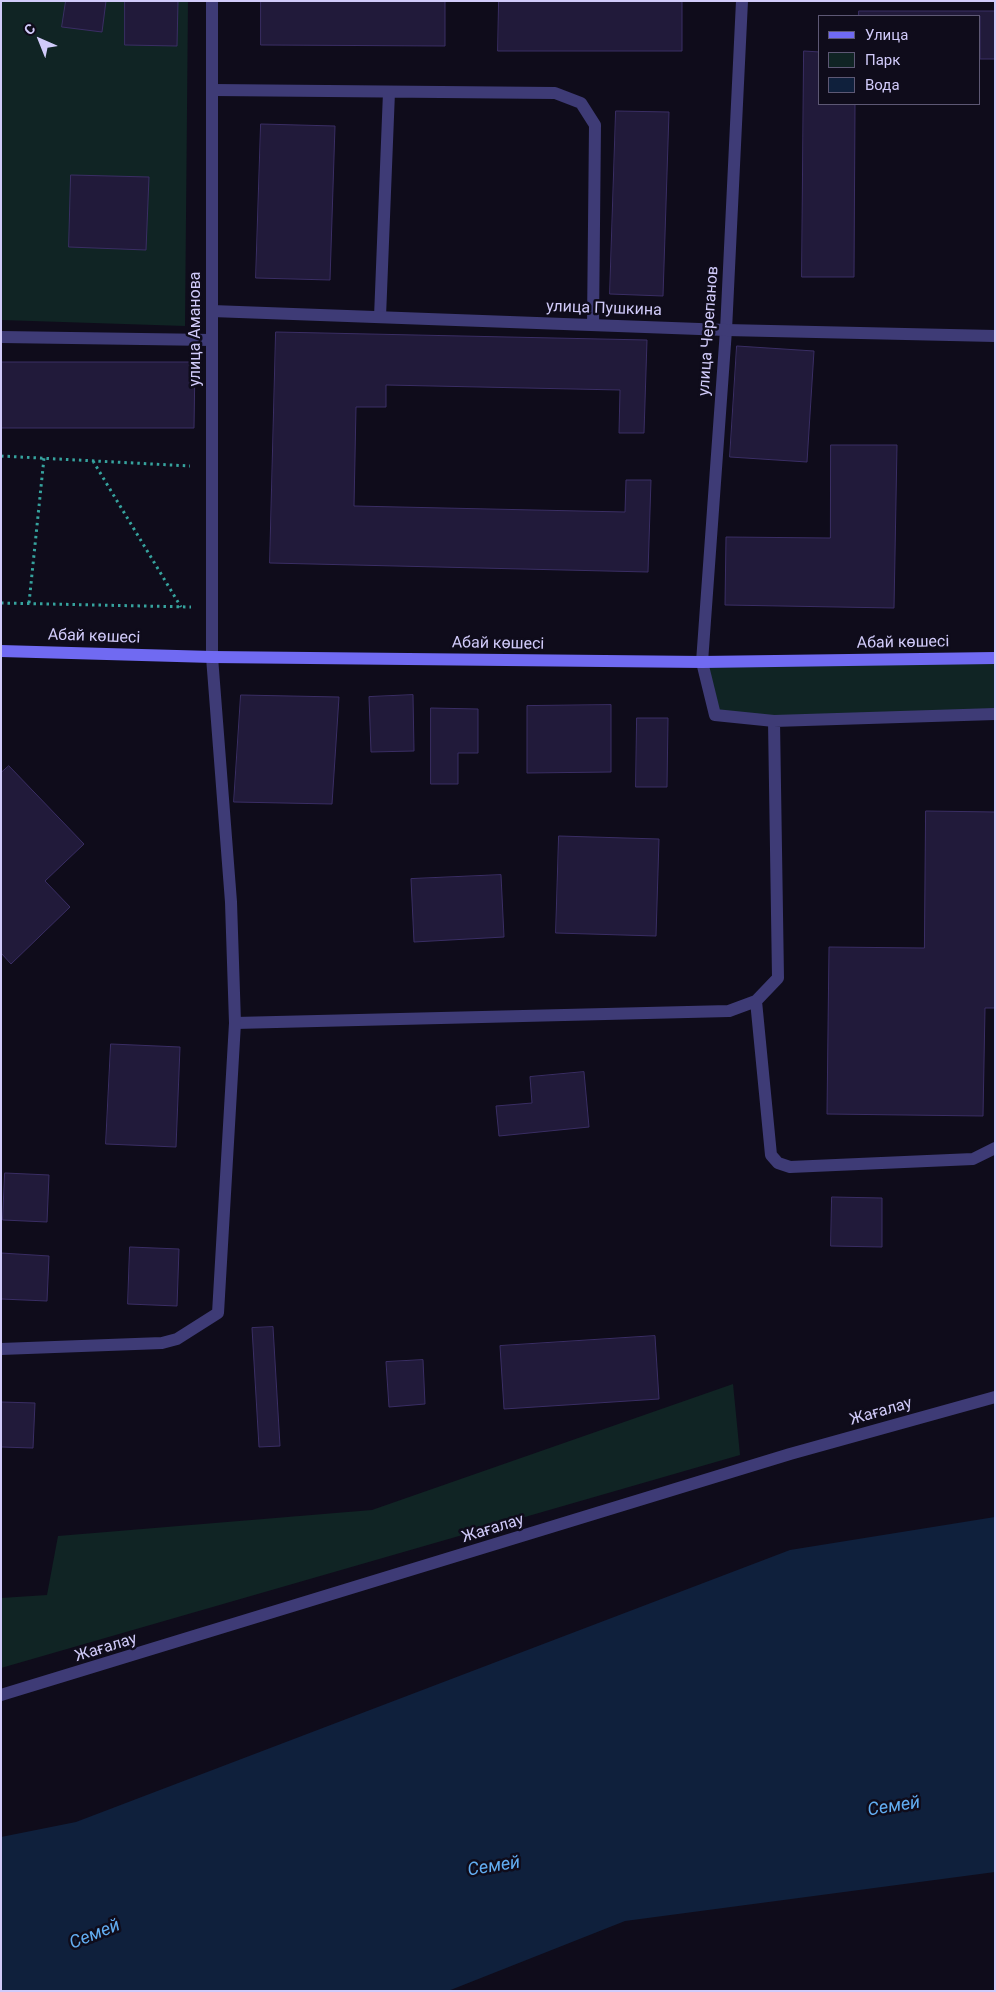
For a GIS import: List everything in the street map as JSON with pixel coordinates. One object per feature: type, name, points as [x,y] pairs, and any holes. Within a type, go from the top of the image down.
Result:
[{"type":"main road","name":"Абай көшесі","points":[[1,651],[212,657],[702,662],[995,658]]},
{"type":"street","name":"улица Аманова","points":[[1,1349],[162,1343],[177,1339],[218,1313],[235,1022],[231,902],[212,657],[212,1]]},
{"type":"street","name":"улица Черепанов","points":[[742,1],[726,330],[702,662],[715,715],[774,721]]},
{"type":"street","points":[[213,90],[555,93],[581,103],[595,125],[594,325]]},
{"type":"street","points":[[380,317],[389,92]]},
{"type":"street","name":"улица Пушкина","points":[[212,311],[726,330],[995,336]]},
{"type":"street","points":[[1,337],[212,340]]},
{"type":"street","points":[[235,1022],[729,1011],[756,1001],[778,978],[774,721],[995,714]]},
{"type":"street","points":[[756,1001],[771,1155],[778,1163],[790,1167],[973,1159],[995,1148]]},
{"type":"street","name":"Жағалау","points":[[1,1695],[790,1454],[995,1396]]},
{"type":"path","points":[[1,456],[212,467]]},
{"type":"path","points":[[29,603],[44,458]]},
{"type":"path","points":[[93,460],[181,607]]},
{"type":"path","points":[[1,603],[212,608]]},
{"type":"green space","points":[[1,1],[188,1],[185,326],[1,320]]},
{"type":"green space","points":[[995,658],[995,714],[774,721],[715,715],[702,662]]},
{"type":"green space","points":[[733,1384],[740,1455],[1,1668],[1,1598],[47,1595],[58,1536],[372,1510]]},
{"type":"water","name":"Семей","points":[[995,1517],[995,1872],[625,1921],[448,1991],[1,1991],[1,1837],[76,1822],[790,1550]]},
{"type":"building","points":[[66,1],[106,1],[102,32],[62,27]]},
{"type":"building","points":[[125,1],[178,1],[177,46],[125,45]]},
{"type":"building","points":[[261,1],[445,1],[445,46],[261,45]]},
{"type":"building","points":[[499,1],[682,1],[682,51],[498,51]]},
{"type":"building","points":[[859,11],[995,11],[995,59],[981,59],[981,15],[859,15]]},
{"type":"building","points":[[804,51],[818,52],[818,105],[855,105],[854,277],[802,277]]},
{"type":"building","points":[[616,111],[669,112],[663,296],[610,294]]},
{"type":"building","points":[[261,124],[335,126],[330,280],[256,278]]},
{"type":"building","points":[[71,175],[149,177],[146,250],[69,247]]},
{"type":"building","points":[[276,332],[647,340],[644,433],[619,433],[620,390],[386,385],[386,407],[356,407],[354,506],[625,512],[626,480],[651,480],[648,572],[270,563]]},
{"type":"building","points":[[737,346],[814,351],[807,462],[730,457]]},
{"type":"building","points":[[1,362],[195,362],[194,428],[1,428]]},
{"type":"building","points":[[831,445],[897,445],[894,608],[725,605],[726,537],[830,538]]},
{"type":"building","points":[[241,695],[339,697],[332,804],[234,802]]},
{"type":"building","points":[[413,695],[414,751],[371,752],[369,697]]},
{"type":"building","points":[[611,705],[611,772],[527,773],[527,706]]},
{"type":"building","points":[[431,708],[478,709],[478,753],[458,753],[458,784],[431,784]]},
{"type":"building","points":[[637,718],[668,718],[667,787],[636,787]]},
{"type":"building","points":[[9,766],[84,844],[45,881],[70,907],[11,964],[1,953],[1,773]]},
{"type":"building","points":[[926,811],[995,812],[995,1008],[985,1008],[983,1116],[827,1114],[829,947],[924,948]]},
{"type":"building","points":[[559,836],[659,839],[656,936],[556,933]]},
{"type":"building","points":[[501,875],[504,937],[414,942],[411,879]]},
{"type":"building","points":[[111,1044],[180,1047],[176,1147],[106,1144]]},
{"type":"building","points":[[584,1072],[589,1127],[499,1136],[496,1106],[532,1103],[530,1077]]},
{"type":"building","points":[[5,1173],[49,1175],[47,1222],[3,1220]]},
{"type":"building","points":[[832,1197],[882,1198],[882,1247],[831,1246]]},
{"type":"building","points":[[130,1247],[179,1249],[177,1306],[128,1304]]},
{"type":"building","points":[[1,1253],[49,1256],[47,1301],[1,1299]]},
{"type":"building","points":[[273,1327],[280,1446],[259,1447],[252,1328]]},
{"type":"building","points":[[655,1336],[659,1399],[504,1409],[500,1346]]},
{"type":"building","points":[[423,1360],[425,1404],[389,1407],[386,1362]]},
{"type":"building","points":[[1,1402],[35,1403],[33,1448],[1,1447]]}]
